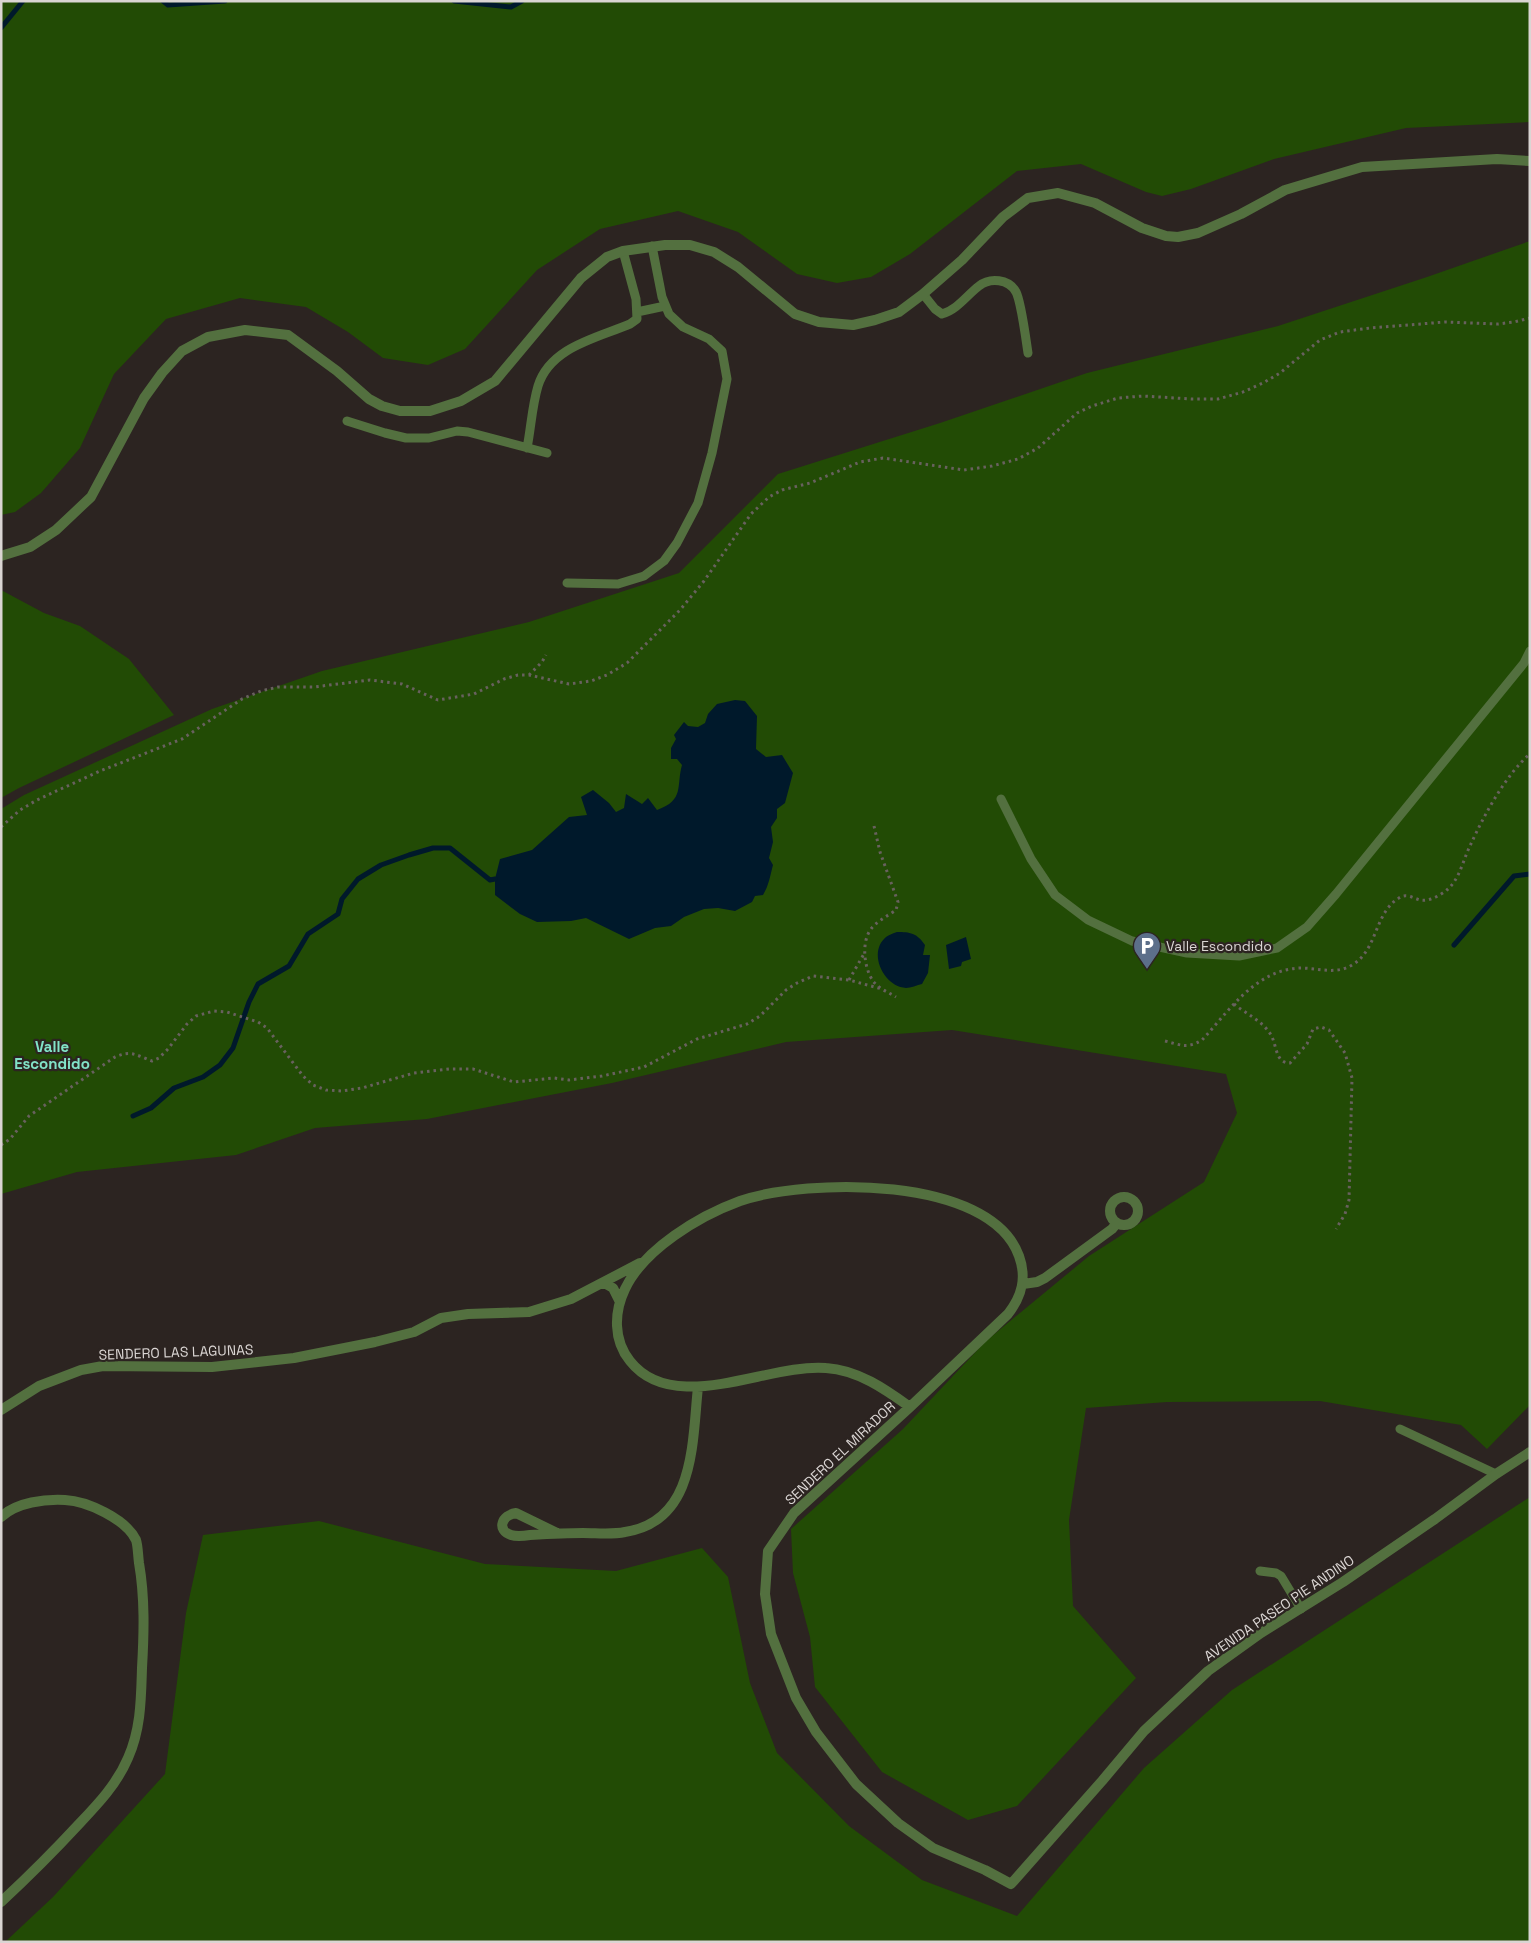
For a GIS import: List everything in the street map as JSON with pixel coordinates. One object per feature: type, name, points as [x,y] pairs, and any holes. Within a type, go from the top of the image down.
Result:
[{"type":"street","points":[[1,556],[30,546],[56,530],[91,497],[144,398],[182,351],[208,337],[245,330],[288,335],[337,371],[369,399],[382,406],[400,412],[430,411],[461,401],[495,381],[580,278],[607,256],[623,251],[652,246],[690,245],[714,252],[738,267],[795,314],[819,322],[853,325],[899,312],[962,260],[1003,217],[1028,198],[1058,193],[1095,203],[1142,228],[1166,236],[1178,237],[1206,229],[1241,214],[1285,190],[1362,168],[1497,159],[1530,161]]},
{"type":"street","name":"SENDERO EL MIRADOR","points":[[910,1407],[888,1391],[862,1377],[828,1368],[802,1369],[698,1387],[663,1384],[645,1375],[629,1360],[622,1347],[617,1331],[620,1302],[628,1283],[644,1262],[662,1246],[689,1227],[739,1202],[787,1190],[834,1187],[875,1188],[906,1191],[947,1200],[988,1217],[999,1226],[1015,1247],[1023,1270],[1023,1284],[1015,1305],[1008,1314],[910,1407],[794,1513],[768,1551],[765,1594],[771,1634],[796,1698],[816,1732],[856,1784],[898,1823],[933,1848],[985,1870],[1010,1884]]},
{"type":"street","points":[[1023,1284],[1037,1282],[1045,1278],[1112,1229],[1117,1223]]},
{"type":"street","name":"SENDERO LAS LAGUNAS","points":[[1,1410],[39,1386],[81,1370],[103,1366],[212,1366],[294,1358],[359,1346],[414,1332],[441,1318],[468,1314],[529,1312],[572,1299],[644,1262]]},
{"type":"street","points":[[604,1283],[613,1288],[620,1302]]},
{"type":"street","points":[[557,1533],[516,1513],[503,1519],[503,1526],[510,1535],[522,1536],[557,1533],[625,1532],[646,1526],[665,1514],[679,1496],[686,1479],[698,1387]]},
{"type":"street","name":"AVENIDA PASEO PIE ANDINO","points":[[1010,1884],[1144,1731],[1208,1671],[1261,1633],[1428,1524],[1496,1474],[1530,1452]]},
{"type":"street","points":[[1,1518],[14,1509],[26,1504],[55,1499],[86,1504],[114,1518],[136,1540],[144,1586],[141,1708],[131,1750],[119,1776],[107,1793],[59,1846],[1,1902]]},
{"type":"lane","points":[[567,583],[618,584],[644,576],[664,562],[677,543],[698,503],[712,453],[728,379],[726,365],[722,352],[709,339],[683,327],[669,314],[665,306],[652,246]]},
{"type":"lane","points":[[527,448],[538,387],[550,363],[565,351],[638,319],[636,298],[623,251]]},
{"type":"lane","points":[[923,294],[935,310],[942,314],[950,312],[980,284],[991,280],[1003,281],[1016,293],[1028,353]]},
{"type":"lane","points":[[637,312],[665,306]]},
{"type":"lane","points":[[347,421],[385,434],[406,438],[430,438],[457,431],[468,432],[547,453]]},
{"type":"lane","points":[[1001,800],[1031,858],[1055,895],[1088,920],[1132,941],[1187,953],[1239,956],[1277,948],[1307,927],[1336,894],[1524,663],[1530,651]]},
{"type":"lane","points":[[1400,1429],[1496,1474]]},
{"type":"lane","points":[[1260,1571],[1276,1573],[1281,1576],[1300,1609]]},
{"type":"path","points":[[1,827],[20,810],[37,800],[100,771],[182,739],[242,699],[261,691],[278,687],[314,687],[370,680],[402,684],[438,700],[474,694],[504,679],[518,675],[529,675],[569,684],[591,681],[607,675],[627,663],[651,640],[704,581],[751,514],[769,497],[782,490],[810,483],[860,462],[883,458],[964,470],[1018,459],[1038,448],[1077,414],[1092,406],[1118,398],[1143,396],[1192,399],[1218,398],[1243,392],[1280,373],[1320,340],[1340,332],[1445,322],[1498,324],[1530,318]]},
{"type":"path","points":[[529,675],[546,655]]},
{"type":"path","points":[[1165,1041],[1189,1047],[1202,1040],[1248,990],[1266,977],[1285,970],[1302,968],[1324,971],[1344,969],[1353,965],[1368,951],[1387,908],[1400,897],[1411,896],[1422,900],[1433,898],[1448,889],[1456,879],[1477,830],[1495,798],[1521,761],[1530,754]]},
{"type":"path","points":[[874,826],[880,852],[898,902],[896,910],[872,926],[867,936],[867,968],[873,981],[896,997]]},
{"type":"path","points":[[849,980],[866,952]]},
{"type":"path","points":[[1,1145],[10,1139],[29,1116],[115,1057],[125,1052],[152,1061],[160,1058],[187,1024],[196,1016],[214,1011],[227,1012],[258,1022],[267,1028],[303,1076],[313,1085],[326,1090],[342,1091],[362,1088],[414,1073],[450,1069],[473,1069],[514,1082],[554,1078],[569,1080],[602,1076],[644,1067],[697,1039],[747,1024],[760,1016],[786,990],[813,976],[849,980],[882,989]]},
{"type":"path","points":[[1234,1004],[1263,1025],[1271,1036],[1279,1059],[1284,1063],[1290,1063],[1294,1060],[1307,1044],[1313,1029],[1321,1027],[1328,1030],[1345,1053],[1352,1078],[1349,1200],[1345,1214],[1336,1229]]},
{"type":"green space","points":[[1,1],[1530,1],[1530,122],[1406,128],[1274,159],[1191,189],[1162,196],[1146,192],[1081,164],[1017,171],[910,254],[871,277],[837,283],[797,274],[738,232],[678,211],[600,229],[537,270],[465,349],[428,365],[383,358],[348,332],[306,307],[240,298],[166,319],[114,374],[80,448],[41,493],[15,512],[1,515]]},
{"type":"green space","points":[[1530,241],[1530,1405],[1487,1449],[1461,1425],[1320,1401],[1167,1402],[1086,1408],[1069,1520],[1073,1606],[1136,1678],[1017,1806],[968,1820],[882,1772],[815,1687],[810,1637],[793,1573],[791,1529],[903,1429],[986,1341],[1089,1256],[1204,1182],[1237,1113],[1226,1074],[952,1030],[786,1042],[612,1083],[427,1119],[315,1128],[236,1155],[77,1172],[1,1194],[1,809],[24,795],[212,709],[322,671],[529,622],[679,573],[778,474],[940,423],[1087,373],[1278,326]]},
{"type":"green space","points":[[1,590],[44,613],[80,626],[129,659],[174,715],[1,798]]},
{"type":"green space","points":[[1530,1497],[1530,1942],[5,1942],[53,1897],[165,1774],[186,1613],[203,1535],[319,1521],[485,1564],[616,1571],[702,1548],[728,1577],[750,1683],[777,1753],[849,1826],[922,1880],[1017,1916],[1144,1768],[1232,1690]]},
{"type":"water","points":[[735,700],[745,701],[757,716],[756,749],[766,757],[782,755],[793,773],[785,803],[777,809],[777,818],[771,827],[773,842],[769,858],[773,865],[763,895],[755,896],[752,902],[735,911],[718,908],[704,909],[684,917],[671,926],[655,928],[629,939],[586,918],[571,921],[537,922],[520,914],[495,895],[495,879],[500,859],[532,850],[569,817],[587,815],[581,797],[593,790],[609,803],[616,812],[624,808],[626,794],[642,804],[648,798],[657,810],[672,802],[678,792],[682,765],[677,759],[671,759],[671,748],[676,739],[674,735],[684,722],[688,726],[698,727],[705,723],[708,714],[717,704]]},
{"type":"water","points":[[897,932],[916,936],[925,945],[923,955],[930,955],[928,973],[922,984],[908,988],[898,986],[885,976],[881,968],[878,952],[881,944],[886,937]]},
{"type":"water","points":[[966,937],[971,959],[962,962],[961,966],[949,969],[946,945]]},
{"type":"waterway","points":[[1,28],[23,1]]},
{"type":"waterway","points":[[163,1],[168,5],[225,1]]},
{"type":"waterway","points":[[454,1],[511,7],[522,1]]},
{"type":"waterway","points":[[133,1116],[151,1108],[174,1088],[203,1077],[220,1065],[233,1048],[249,1002],[258,984],[289,966],[308,934],[338,914],[342,899],[358,879],[381,865],[433,848],[450,848],[490,880],[495,879]]},
{"type":"waterway","points":[[1454,945],[1514,876],[1530,874]]},
{"type":"place","name":"Valle Escondido","points":[[1147,970]]},
{"type":"district","name":"Valle Escondido","points":[[52,1056]]}]
